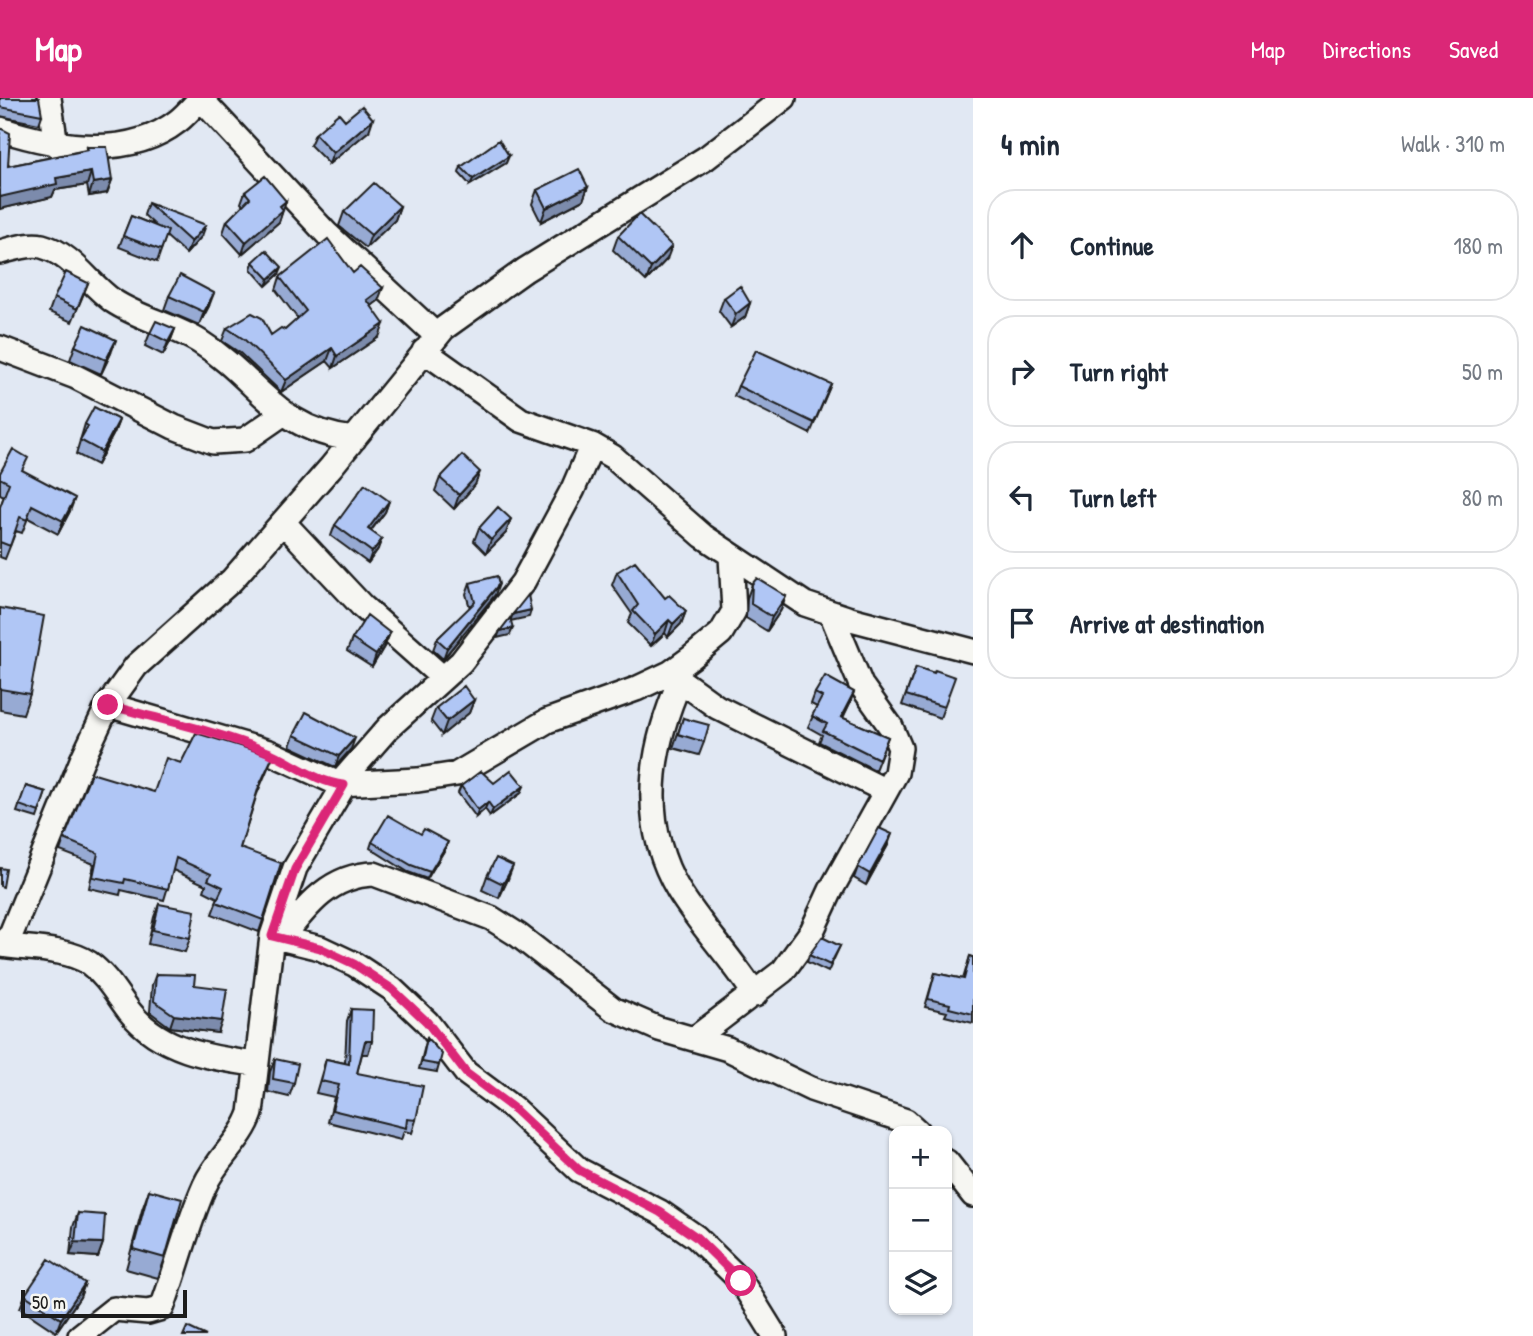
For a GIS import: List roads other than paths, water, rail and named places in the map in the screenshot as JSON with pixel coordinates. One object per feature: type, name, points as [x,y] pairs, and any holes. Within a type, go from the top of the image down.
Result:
[{"type":"street","points":[[49,98],[56,145]]},
{"type":"street","points":[[0,130],[56,145],[95,147],[154,134],[177,122],[200,98],[430,344],[521,420],[592,445],[632,472],[703,536],[805,604],[973,651]]},
{"type":"street","points":[[0,944],[11,934],[82,760],[108,705],[136,666],[232,580],[354,439],[430,344],[476,303],[706,158],[784,98]]},
{"type":"street","points":[[0,252],[41,246],[63,256],[109,298],[128,310],[201,342],[284,413],[326,436],[354,439]]},
{"type":"street","points":[[0,348],[76,377],[174,427],[213,442],[245,440],[284,413]]},
{"type":"street","points":[[80,1336],[114,1309],[148,1312],[162,1308],[205,1185],[219,1159],[246,1127],[251,1113],[255,1064],[277,937],[295,869],[342,784],[387,728],[472,650],[523,582],[573,489],[592,445]]},
{"type":"street","points":[[283,522],[362,606],[443,678]]},
{"type":"street","points":[[108,705],[236,741],[342,784],[457,774],[547,721],[675,677],[721,634],[734,611],[731,556]]},
{"type":"street","points":[[694,1039],[783,971],[812,931],[831,890],[896,773],[900,748],[891,727],[861,685],[831,613]]},
{"type":"street","points":[[675,677],[717,707],[886,791]]},
{"type":"street","points":[[675,677],[656,746],[653,812],[656,833],[679,891],[734,960],[755,995]]},
{"type":"street","points":[[277,937],[311,900],[336,884],[363,874],[374,874],[491,918],[613,1009],[659,1029],[746,1056],[811,1089],[906,1121],[912,1126]]},
{"type":"street","points":[[277,937],[320,948],[354,964],[392,989],[427,1022],[466,1073],[513,1108],[579,1170],[660,1212],[696,1237],[741,1281],[775,1336]]},
{"type":"street","points":[[0,944],[72,956],[88,962],[104,976],[146,1032],[195,1052],[255,1064]]},
{"type":"street","points":[[952,1168],[973,1195]]}]
